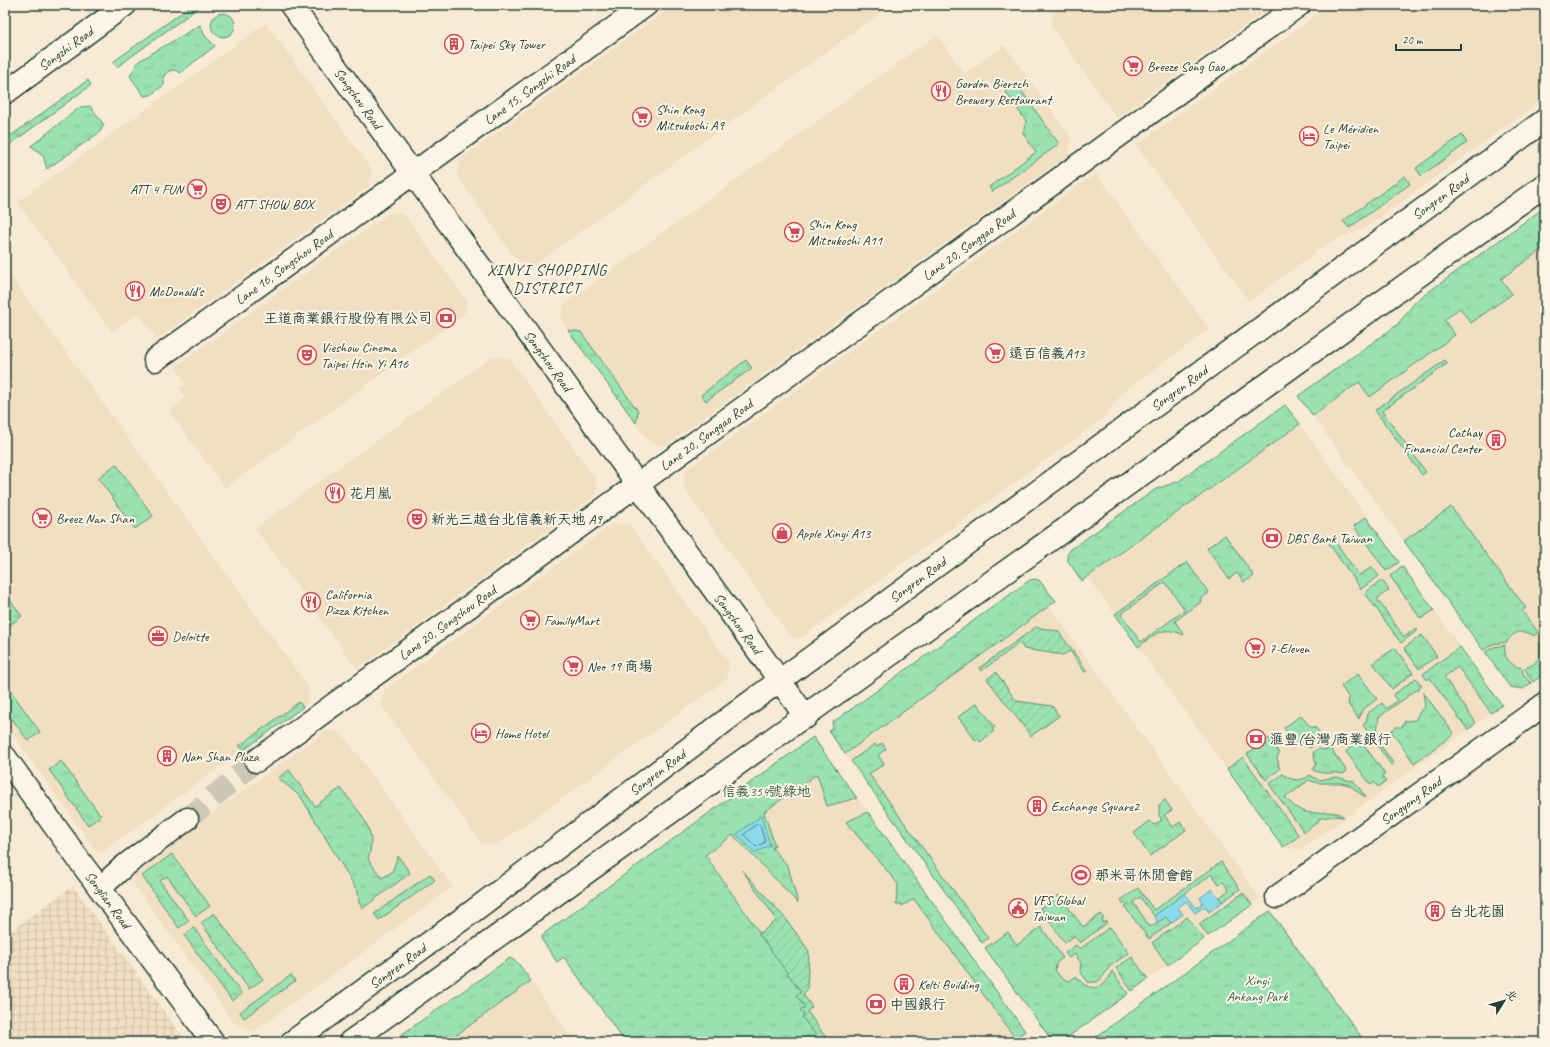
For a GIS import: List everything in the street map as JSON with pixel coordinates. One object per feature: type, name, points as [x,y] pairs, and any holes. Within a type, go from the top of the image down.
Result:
[{"type":"street","name":"Songzhi Road","points":[[5,93],[125,5]]},
{"type":"street","name":"Songshou Road","points":[[291,5],[806,717]]},
{"type":"street","name":"Lane 15, Songzhi Road","points":[[413,174],[646,5]]},
{"type":"street","name":"Lane 20, Songgao Road","points":[[638,485],[1298,5]]},
{"type":"street","name":"Songren Road","points":[[292,1042],[468,915],[780,681],[1545,120]]},
{"type":"street","name":"Lane 16, Songshou Road","points":[[155,360],[413,174]]},
{"type":"street","points":[[350,1042],[806,717],[1545,185]]},
{"type":"street","name":"Lane 20, Songshou Road","points":[[256,761],[638,485]]},
{"type":"street","name":"Songyong Road","points":[[1277,897],[1545,704]]},
{"type":"street","name":"Songlian Road","points":[[5,757],[213,1042]]},
{"type":"street","points":[[100,888],[123,867],[187,820]]},
{"type":"shaded area","name":"Shin Kong Mitsukoshi A9","points":[[674,5],[891,5],[535,265],[518,262],[457,176],[459,160]]},
{"type":"shaded area","name":"Breeze Song Gao","points":[[1060,5],[1273,5],[1117,118],[1051,26],[1053,10]]},
{"type":"shaded area","name":"Le Méridien Taipei","points":[[1330,5],[1545,5],[1545,98],[1365,228],[1329,243],[1249,301],[1136,145]]},
{"type":"shaded area","name":"ATT 4 FUN","points":[[266,23],[372,170],[369,186],[157,339],[138,313],[112,332],[17,202]]},
{"type":"shaded area","name":"Shin Kong Mitsukoshi A11","points":[[937,35],[965,74],[1004,45],[1072,138],[1069,154],[666,445],[650,443],[561,321],[564,304]]},
{"type":"shaded area","points":[[1096,173],[1209,329],[1125,391],[1101,420],[800,638],[790,636],[683,487],[685,471]]},
{"type":"shaded area","name":"Vieshow Cinema Taipei Hsin Yi A16","points":[[390,212],[404,214],[467,301],[464,314],[225,488],[169,411],[186,398],[179,389],[186,384],[175,367]]},
{"type":"shaded area","points":[[1545,247],[1545,673],[1523,689],[1510,687],[1313,416]]},
{"type":"shaded area","points":[[5,268],[310,689],[307,704],[102,852],[97,852],[5,724]]},
{"type":"shaded area","name":"新光三越台北信義新天地 A9","points":[[493,356],[509,358],[597,481],[595,496],[357,669],[255,528]]},
{"type":"shaded area","points":[[1300,424],[1502,705],[1301,850],[1283,847],[1088,577]]},
{"type":"shaded area","points":[[614,523],[630,525],[729,663],[727,679],[497,845],[481,843],[381,705],[384,690]]},
{"type":"shaded area","points":[[1049,606],[1260,898],[1061,1042],[1053,1042],[845,754]]},
{"type":"shaded area","points":[[326,731],[342,733],[453,887],[253,1032],[234,1023],[132,882],[134,869]]},
{"type":"shaded area","points":[[832,763],[1033,1042],[821,1042],[760,932],[705,855]]},
{"type":"shaded area","points":[[73,886],[186,1042],[5,1042],[5,935]]},
{"type":"shaded area","points":[[531,981],[575,1042],[447,1042]]},
{"type":"green space","points":[[192,5],[202,5],[117,67],[113,62]]},
{"type":"green space","points":[[223,13],[232,16],[235,25],[232,34],[223,37],[214,34],[211,25],[214,16]]},
{"type":"green space","points":[[200,25],[205,36],[215,46],[180,73],[173,70],[167,72],[164,76],[164,85],[151,95],[144,96],[130,76],[139,61]]},
{"type":"green space","points":[[88,80],[91,85],[5,148],[5,140]]},
{"type":"green space","points":[[1016,83],[1059,144],[992,192],[989,187],[1036,152],[1022,132],[1025,130],[1026,121],[1005,91]]},
{"type":"green space","points":[[90,106],[104,125],[100,132],[47,169],[43,155],[31,146],[80,107]]},
{"type":"green space","points":[[1462,135],[1467,143],[1421,176],[1416,168]]},
{"type":"green space","points":[[1405,176],[1410,184],[1349,228],[1343,221]]},
{"type":"green space","points":[[1545,207],[1545,247],[1501,279],[1512,294],[1471,323],[1460,308],[1444,320],[1455,335],[1370,397],[1359,382],[1313,416],[1298,396],[1397,325],[1416,301]]},
{"type":"green space","points":[[568,330],[581,332],[638,411],[636,423]]},
{"type":"green space","points":[[746,360],[752,368],[706,401],[701,395]]},
{"type":"green space","points":[[1445,360],[1448,363],[1382,411],[1426,472],[1422,475],[1375,410]]},
{"type":"green space","points":[[1285,405],[1300,424],[1082,581],[1068,561],[1067,555],[1071,549],[1156,489],[1179,481]]},
{"type":"green space","points":[[116,464],[153,516],[135,529],[98,478]]},
{"type":"green space","points":[[1451,507],[1526,608],[1522,611],[1538,632],[1534,636],[1526,632],[1519,632],[1512,635],[1507,642],[1493,644],[1483,650],[1404,541]]},
{"type":"green space","points":[[1366,517],[1399,562],[1386,571],[1354,526]]},
{"type":"green space","points":[[1225,535],[1254,576],[1244,582],[1237,573],[1229,579],[1207,548]]},
{"type":"green space","points":[[1334,540],[1359,575],[1372,567],[1379,576],[1361,589],[1329,544]]},
{"type":"green space","points":[[1187,562],[1209,593],[1200,599],[1201,602],[1175,621],[1184,635],[1170,631],[1160,632],[1138,647],[1115,614]],"holes":[[[1165,582],[1185,610],[1141,642],[1121,614]]]},
{"type":"green space","points":[[1402,566],[1434,610],[1421,619],[1390,576]]},
{"type":"green space","points":[[1036,579],[1040,581],[1056,601],[845,754],[829,731],[833,728],[832,723],[1030,580]]},
{"type":"green space","points":[[1382,580],[1389,590],[1377,599],[1404,637],[1416,628],[1418,630],[1401,643],[1365,593]]},
{"type":"green space","points":[[5,593],[22,616],[5,629]]},
{"type":"green space","points":[[1036,627],[1058,631],[1087,671],[1085,672],[1070,651],[1063,655],[1024,649],[1020,643],[981,671],[979,668]]},
{"type":"green space","points":[[1422,635],[1437,656],[1419,669],[1404,648]]},
{"type":"green space","points":[[1543,643],[1545,647],[1545,673],[1533,682],[1524,668],[1532,665],[1538,659],[1540,652],[1539,644]]},
{"type":"green space","points":[[1505,645],[1505,653],[1508,660],[1514,665],[1522,668],[1523,674],[1531,683],[1523,689],[1510,687],[1485,652],[1494,647]]},
{"type":"green space","points":[[1460,647],[1502,705],[1491,713],[1458,667],[1444,677],[1476,723],[1468,730],[1430,678],[1427,680],[1423,674]]},
{"type":"green space","points":[[1395,648],[1413,673],[1392,689],[1373,663]]},
{"type":"green space","points":[[996,672],[1016,701],[1052,706],[1059,716],[1031,736],[987,679]]},
{"type":"green space","points":[[1358,674],[1377,699],[1362,710],[1359,719],[1348,704],[1349,698],[1341,686]]},
{"type":"green space","points":[[1416,678],[1422,686],[1379,717],[1376,739],[1394,764],[1392,766],[1363,725],[1366,722],[1368,713],[1382,703],[1386,709],[1397,701],[1393,695]]},
{"type":"green space","points":[[5,683],[40,732],[28,741],[5,709]]},
{"type":"green space","points":[[1423,692],[1454,734],[1414,763],[1391,731],[1396,727],[1402,727],[1405,721],[1415,720],[1421,710],[1425,707]]},
{"type":"green space","points":[[299,702],[303,707],[244,750],[239,746]]},
{"type":"green space","points":[[977,703],[995,727],[992,729],[994,731],[980,742],[978,739],[976,741],[958,717]]},
{"type":"green space","points":[[1301,715],[1309,726],[1316,728],[1327,743],[1318,742],[1310,748],[1300,742],[1294,742],[1284,728]]},
{"type":"green space","name":"信義354號綠地","points":[[813,737],[857,798],[827,806],[817,774],[764,812],[775,846],[772,848],[788,866],[798,903],[733,835],[705,855],[801,992],[805,1007],[803,1017],[821,1042],[625,1042],[564,957],[557,962],[542,940],[542,935]]},
{"type":"green space","points":[[1354,737],[1358,743],[1361,741],[1385,774],[1382,777],[1386,782],[1378,787],[1374,782],[1371,785],[1346,752],[1350,748],[1346,743]]},
{"type":"green space","points":[[1269,738],[1279,753],[1277,758],[1280,769],[1266,780],[1247,754]]},
{"type":"green space","points":[[882,743],[886,749],[878,755],[884,764],[869,774],[988,938],[982,943],[851,761],[875,744],[877,747]]},
{"type":"green space","points":[[1330,748],[1347,771],[1343,774],[1321,773],[1313,770],[1316,764],[1313,752],[1318,749],[1327,750]]},
{"type":"green space","points":[[1243,757],[1299,836],[1283,847],[1227,769]]},
{"type":"green space","points":[[61,761],[101,816],[88,825],[49,770]]},
{"type":"green space","points":[[289,770],[315,806],[341,788],[365,820],[371,838],[371,848],[368,859],[382,878],[392,872],[398,856],[410,873],[363,908],[359,903],[358,892],[301,797],[278,778]]},
{"type":"green space","points":[[1283,774],[1296,780],[1303,779],[1310,775],[1318,780],[1337,777],[1351,781],[1353,780],[1366,797],[1346,784],[1318,783],[1309,780],[1285,798],[1294,806],[1303,811],[1311,813],[1331,812],[1340,814],[1344,817],[1332,816],[1318,819],[1319,821],[1304,832],[1269,784]]},
{"type":"green space","points":[[1165,800],[1172,810],[1164,815],[1173,827],[1180,822],[1186,830],[1150,856],[1134,833],[1150,821],[1154,825],[1162,820],[1159,815],[1159,805]]},
{"type":"green space","points":[[868,812],[1025,1031],[1015,1038],[914,899],[902,906],[902,904],[896,904],[898,884],[846,822]]},
{"type":"green space","points":[[172,854],[210,906],[196,916],[167,876],[160,881],[189,921],[179,928],[142,876]]},
{"type":"green space","points":[[1221,862],[1240,889],[1222,902],[1219,898],[1229,890],[1223,882],[1219,884],[1212,874],[1154,916],[1140,897],[1133,902],[1150,927],[1166,916],[1171,923],[1149,939],[1125,907],[1129,904],[1123,903],[1121,900],[1138,888],[1154,910]]},
{"type":"green space","points":[[742,870],[786,919],[809,951],[807,990],[803,994],[812,1007],[807,1011],[829,1042],[821,1042],[802,1017],[804,1015],[800,1010],[805,1007],[796,995],[801,992],[759,934],[777,920]]},
{"type":"green space","points":[[430,874],[435,880],[379,920],[374,914]]},
{"type":"green space","points":[[1243,893],[1252,905],[1208,936],[1199,924]]},
{"type":"green space","points":[[1059,895],[1083,927],[1101,914],[1103,917],[1102,923],[1106,921],[1107,923],[1080,943],[1074,936],[1065,943],[1040,908]]},
{"type":"green space","name":"Xinyi Ankang Park","points":[[1270,911],[1365,1042],[1089,1042]]},
{"type":"green space","points":[[214,913],[263,979],[249,989],[201,923]]},
{"type":"green space","points":[[1187,917],[1204,939],[1168,965],[1152,943]]},
{"type":"green space","points":[[1041,927],[1063,958],[1057,962],[1055,970],[1062,979],[1070,981],[1076,976],[1086,985],[1096,987],[1101,986],[1105,982],[1112,971],[1128,994],[1061,1042],[1053,1042],[985,948],[1008,932],[1017,945]]},
{"type":"green space","points":[[1110,927],[1129,953],[1112,965],[1098,981],[1088,982],[1080,971],[1081,963],[1075,954],[1069,958],[1065,953],[1076,945],[1080,949]]},
{"type":"green space","points":[[194,928],[242,994],[232,1001],[184,935]]},
{"type":"green space","points":[[1132,957],[1148,979],[1132,991],[1116,968]]},
{"type":"green space","points":[[510,958],[518,963],[531,981],[447,1042],[391,1042]]},
{"type":"green space","points":[[291,975],[295,981],[244,1018],[240,1012]]},
{"type":"water","points":[[761,816],[770,845],[755,853],[737,834]]},
{"type":"water","points":[[1212,889],[1222,902],[1209,912],[1205,906],[1195,913],[1186,901],[1178,908],[1183,914],[1171,923],[1166,917],[1158,922],[1154,916],[1185,893],[1196,908],[1203,903],[1200,898]]},
{"type":"tunnel","points":[[187,819],[256,761]]},
{"type":"place","name":"Taipei Sky Tower","points":[[454,44]]},
{"type":"place","name":"Breeze Song Gao","points":[[1133,66]]},
{"type":"place","name":"Gordon Biersch Brewery Restaurant","points":[[941,91]]},
{"type":"place","name":"Shin Kong Mitsukoshi A9","points":[[642,117]]},
{"type":"place","name":"Le Méridien Taipei","points":[[1309,136]]},
{"type":"place","name":"ATT 4 FUN","points":[[197,189]]},
{"type":"place","name":"ATT SHOW BOX","points":[[221,204]]},
{"type":"place","name":"Shin Kong Mitsukoshi A11","points":[[794,232]]},
{"type":"place","name":"McDonald's","points":[[135,291]]},
{"type":"place","name":"王道商業銀行股份有限公司","points":[[446,318]]},
{"type":"place","name":"遠百信義A13","points":[[995,353]]},
{"type":"place","name":"Vieshow Cinema Taipei Hsin Yi A16","points":[[307,355]]},
{"type":"place","name":"Cathay Financial Center","points":[[1496,440]]},
{"type":"place","name":"花月嵐","points":[[335,493]]},
{"type":"place","name":"Breez Nan Shan","points":[[42,518]]},
{"type":"place","name":"新光三越台北信義新天地 A9","points":[[417,519]]},
{"type":"place","name":"Apple Xinyi A13","points":[[782,533]]},
{"type":"place","name":"DBS Bank Taiwan","points":[[1272,538]]},
{"type":"place","name":"California Pizza Kitchen","points":[[311,602]]},
{"type":"place","name":"FamilyMart","points":[[530,620]]},
{"type":"place","name":"Deloitte","points":[[158,636]]},
{"type":"place","name":"7-Eleven","points":[[1255,648]]},
{"type":"place","name":"Neo 19 商場","points":[[573,666]]},
{"type":"place","name":"Home Hotel","points":[[481,733]]},
{"type":"place","name":"滙豐(台灣)商業銀行","points":[[1256,739]]},
{"type":"place","name":"Nan Shan Plaza","points":[[167,756]]},
{"type":"place","name":"Exchange Square2","points":[[1037,806]]},
{"type":"place","name":"那米哥休閒會館","points":[[1081,875]]},
{"type":"place","name":"VFS Global Taiwan","points":[[1018,908]]},
{"type":"place","name":"台北花園","points":[[1435,911]]},
{"type":"place","name":"Kelti Building","points":[[904,984]]},
{"type":"place","name":"中國銀行","points":[[876,1004]]},
{"type":"district","name":"XINYI SHOPPING DISTRICT","points":[[547,278]]}]
